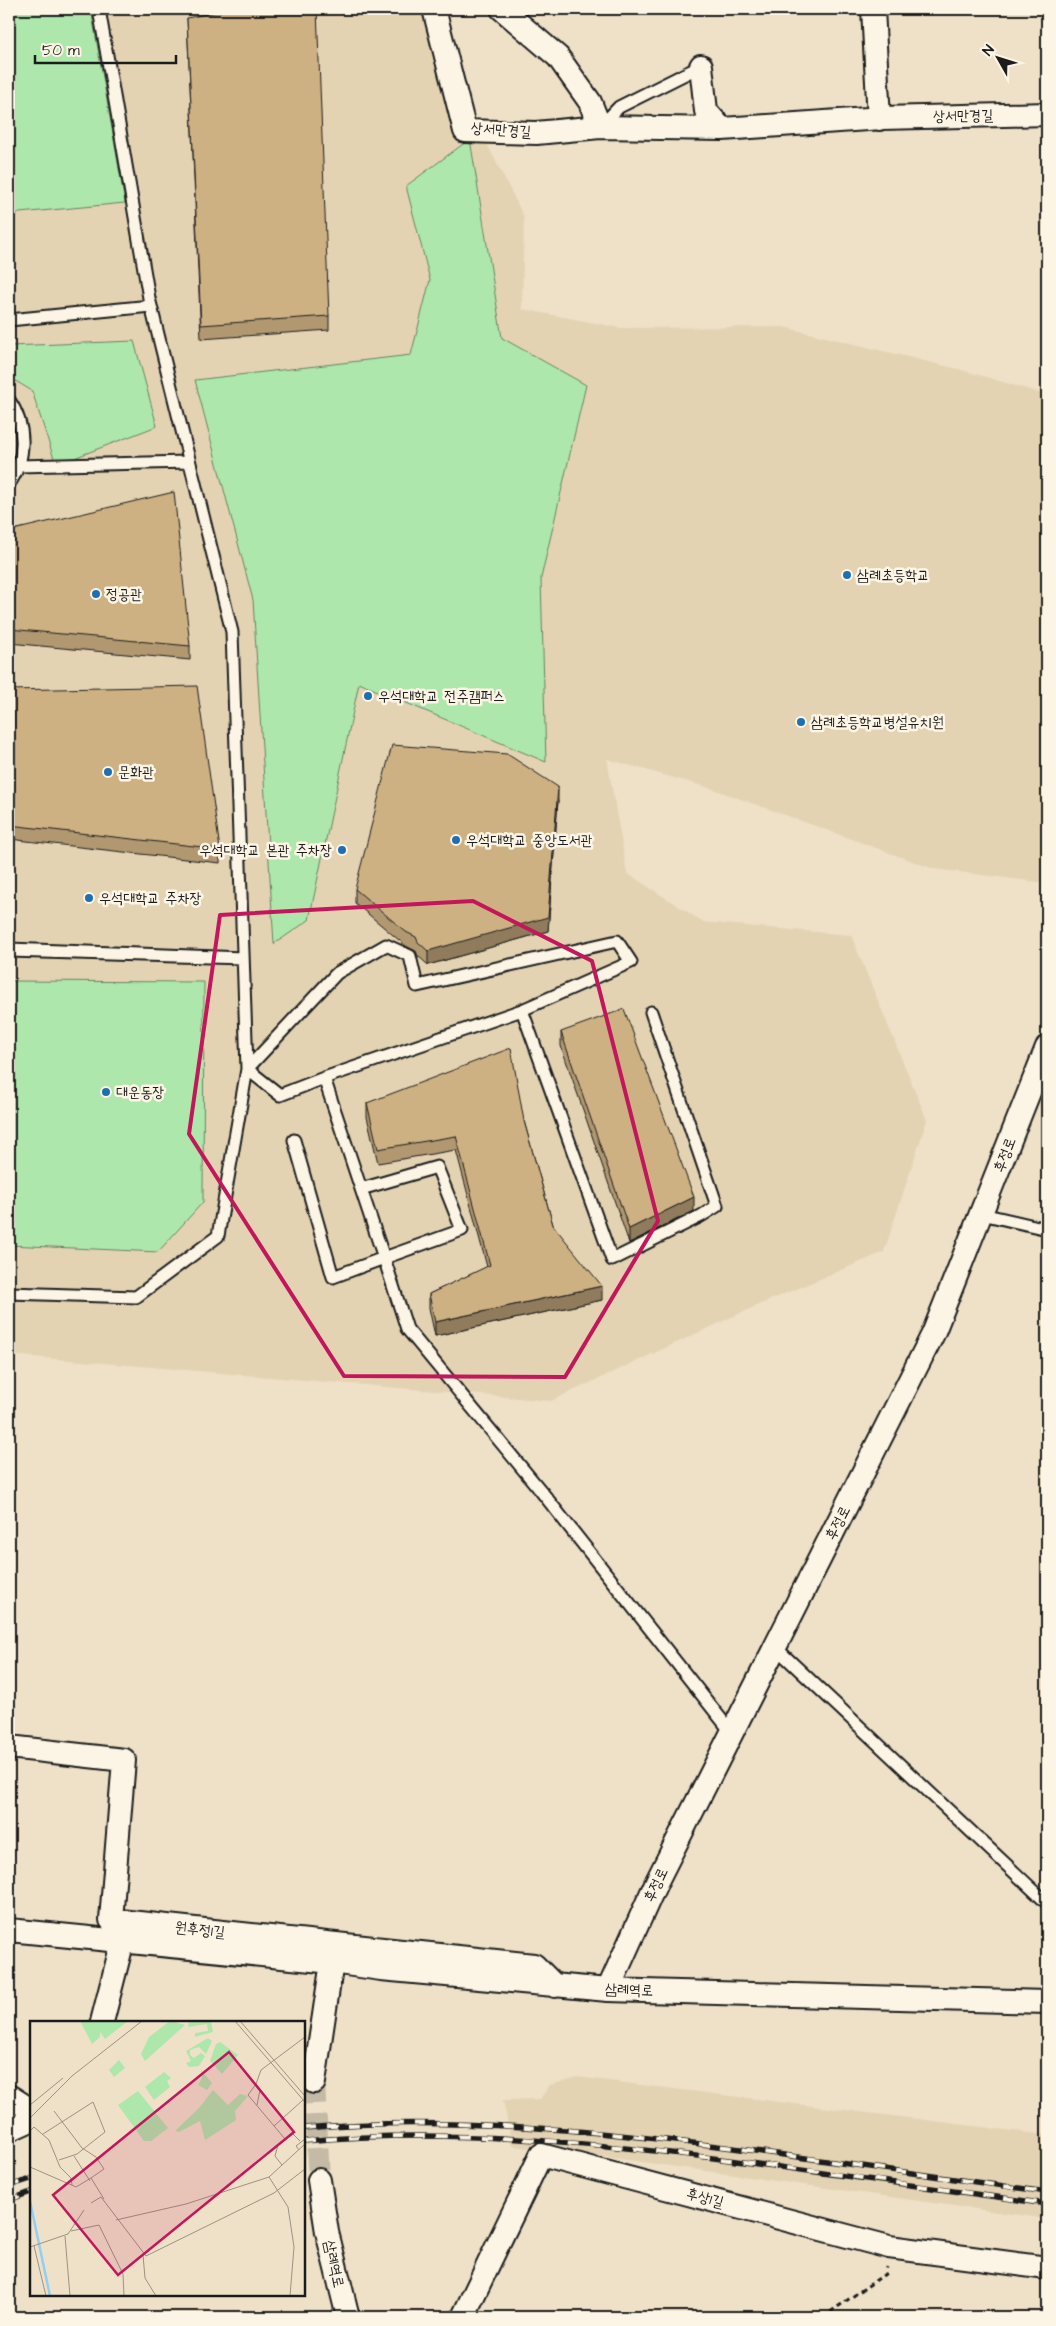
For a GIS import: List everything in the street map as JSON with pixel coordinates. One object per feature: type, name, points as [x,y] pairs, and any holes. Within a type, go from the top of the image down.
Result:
[{"type":"street","name":"상서만경길","points":[[434,9],[465,130],[536,132],[600,127],[722,129],[880,118],[1047,114]]},
{"type":"street","points":[[502,9],[558,57],[590,102],[600,127]]},
{"type":"street","points":[[873,9],[880,118]]},
{"type":"street","points":[[701,66],[706,111],[722,129]]},
{"type":"street","name":"후정로","points":[[608,1990],[657,1881],[933,1334],[1047,1047]]},
{"type":"street","points":[[9,1747],[124,1760],[111,1920],[123,1940],[102,2021]]},
{"type":"street","name":"원후정1길","points":[[111,1920],[534,1965],[555,1986]]},
{"type":"street","name":"삼례역로","points":[[9,1930],[123,1940],[381,1969],[608,1990],[1047,2002]]},
{"type":"street","points":[[314,2082],[332,1962]]},
{"type":"street","points":[[9,2096],[30,2109]]},
{"type":"street","points":[[9,2130],[30,2120]]},
{"type":"street","name":"후상1길","points":[[463,2317],[541,2155],[889,2247],[1047,2268]]},
{"type":"street","name":"삼례역로","points":[[319,2180],[328,2232],[348,2317]]},
{"type":"lane","points":[[9,1292],[136,1296],[218,1236],[248,1068],[232,632],[151,306],[99,9]]},
{"type":"lane","points":[[600,127],[620,107],[701,66]]},
{"type":"lane","points":[[9,320],[151,306]]},
{"type":"lane","points":[[9,400],[16,411],[22,433],[22,455],[9,484]]},
{"type":"lane","points":[[18,466],[189,462]]},
{"type":"lane","points":[[617,940],[631,962],[522,1010],[280,1095],[248,1068],[337,972],[386,945],[410,956],[417,986],[617,940]]},
{"type":"lane","points":[[9,950],[243,958]]},
{"type":"lane","points":[[522,1010],[612,1260],[701,1216],[717,1206],[651,1012]]},
{"type":"lane","points":[[324,1078],[407,1329],[541,1490],[732,1733]]},
{"type":"lane","points":[[294,1140],[333,1276],[462,1230],[437,1168],[361,1189]]},
{"type":"lane","points":[[982,1214],[1047,1229]]},
{"type":"lane","points":[[775,1647],[1047,1903]]},
{"type":"path","points":[[823,2317],[885,2274],[889,2247]]},
{"type":"highlighted area","points":[[473,901],[592,961],[658,1221],[565,1377],[344,1376],[189,1134],[220,915]]},
{"type":"shaded area","name":"우석대학교 전주캠퍼스","points":[[9,9],[419,9],[524,217],[522,309],[621,328],[784,327],[962,370],[1047,395],[1047,883],[934,869],[713,789],[607,759],[627,873],[703,922],[851,935],[927,1120],[884,1252],[756,1306],[551,1401],[9,1355]]},
{"type":"shaded area","points":[[577,2077],[1047,2135],[1047,2219],[584,2154],[512,2146],[503,2100],[540,2099],[550,2085]]},
{"type":"green space","points":[[9,9],[91,9],[125,203],[9,214]]},
{"type":"green space","points":[[470,139],[502,338],[586,385],[541,578],[546,762],[359,683],[309,920],[274,944],[253,600],[195,380],[411,355],[430,280],[406,186]]},
{"type":"green space","points":[[134,341],[157,426],[56,465],[32,391],[9,377],[9,346]]},
{"type":"green space","name":"대운동장","points":[[9,981],[204,982],[203,1202],[158,1252],[9,1245]]},
{"type":"building","points":[[230,9],[317,9],[329,316],[201,325],[187,18]]},
{"type":"building","name":"정공관","points":[[174,492],[190,646],[9,629],[9,531]]},
{"type":"building","name":"문화관","points":[[197,686],[220,849],[9,825],[9,690]]},
{"type":"building","points":[[392,745],[507,754],[558,787],[548,917],[428,951],[418,942],[416,937],[406,932],[355,889]]},
{"type":"building","points":[[624,1009],[694,1197],[629,1229],[561,1032]]},
{"type":"building","points":[[511,1048],[524,1121],[553,1225],[602,1286],[435,1322],[429,1294],[490,1265],[456,1136],[378,1149],[367,1103]]},
{"type":"tunnel","points":[[314,2082],[319,2180]]},
{"type":"railway","points":[[305,2128],[358,2125],[465,2124],[573,2131],[733,2148],[1047,2192]]},
{"type":"railway","points":[[305,2141],[357,2137],[411,2136],[517,2139],[570,2143],[729,2160],[1047,2204]]},
{"type":"railway","points":[[9,2186],[30,2179]]},
{"type":"railway","points":[[9,2200],[30,2192]]},
{"type":"place","name":"삼례초등학교","points":[[847,575]]},
{"type":"place","name":"정공관","points":[[96,594]]},
{"type":"place","name":"우석대학교 전주캠퍼스","points":[[368,696]]},
{"type":"place","name":"삼례초등학교병설유치원","points":[[801,722]]},
{"type":"place","name":"문화관","points":[[108,772]]},
{"type":"place","name":"우석대학교 중앙도서관","points":[[456,840]]},
{"type":"place","name":"우석대학교 본관 주차장","points":[[342,850]]},
{"type":"place","name":"우석대학교 주차장","points":[[89,898]]},
{"type":"place","name":"대운동장","points":[[106,1092]]}]
